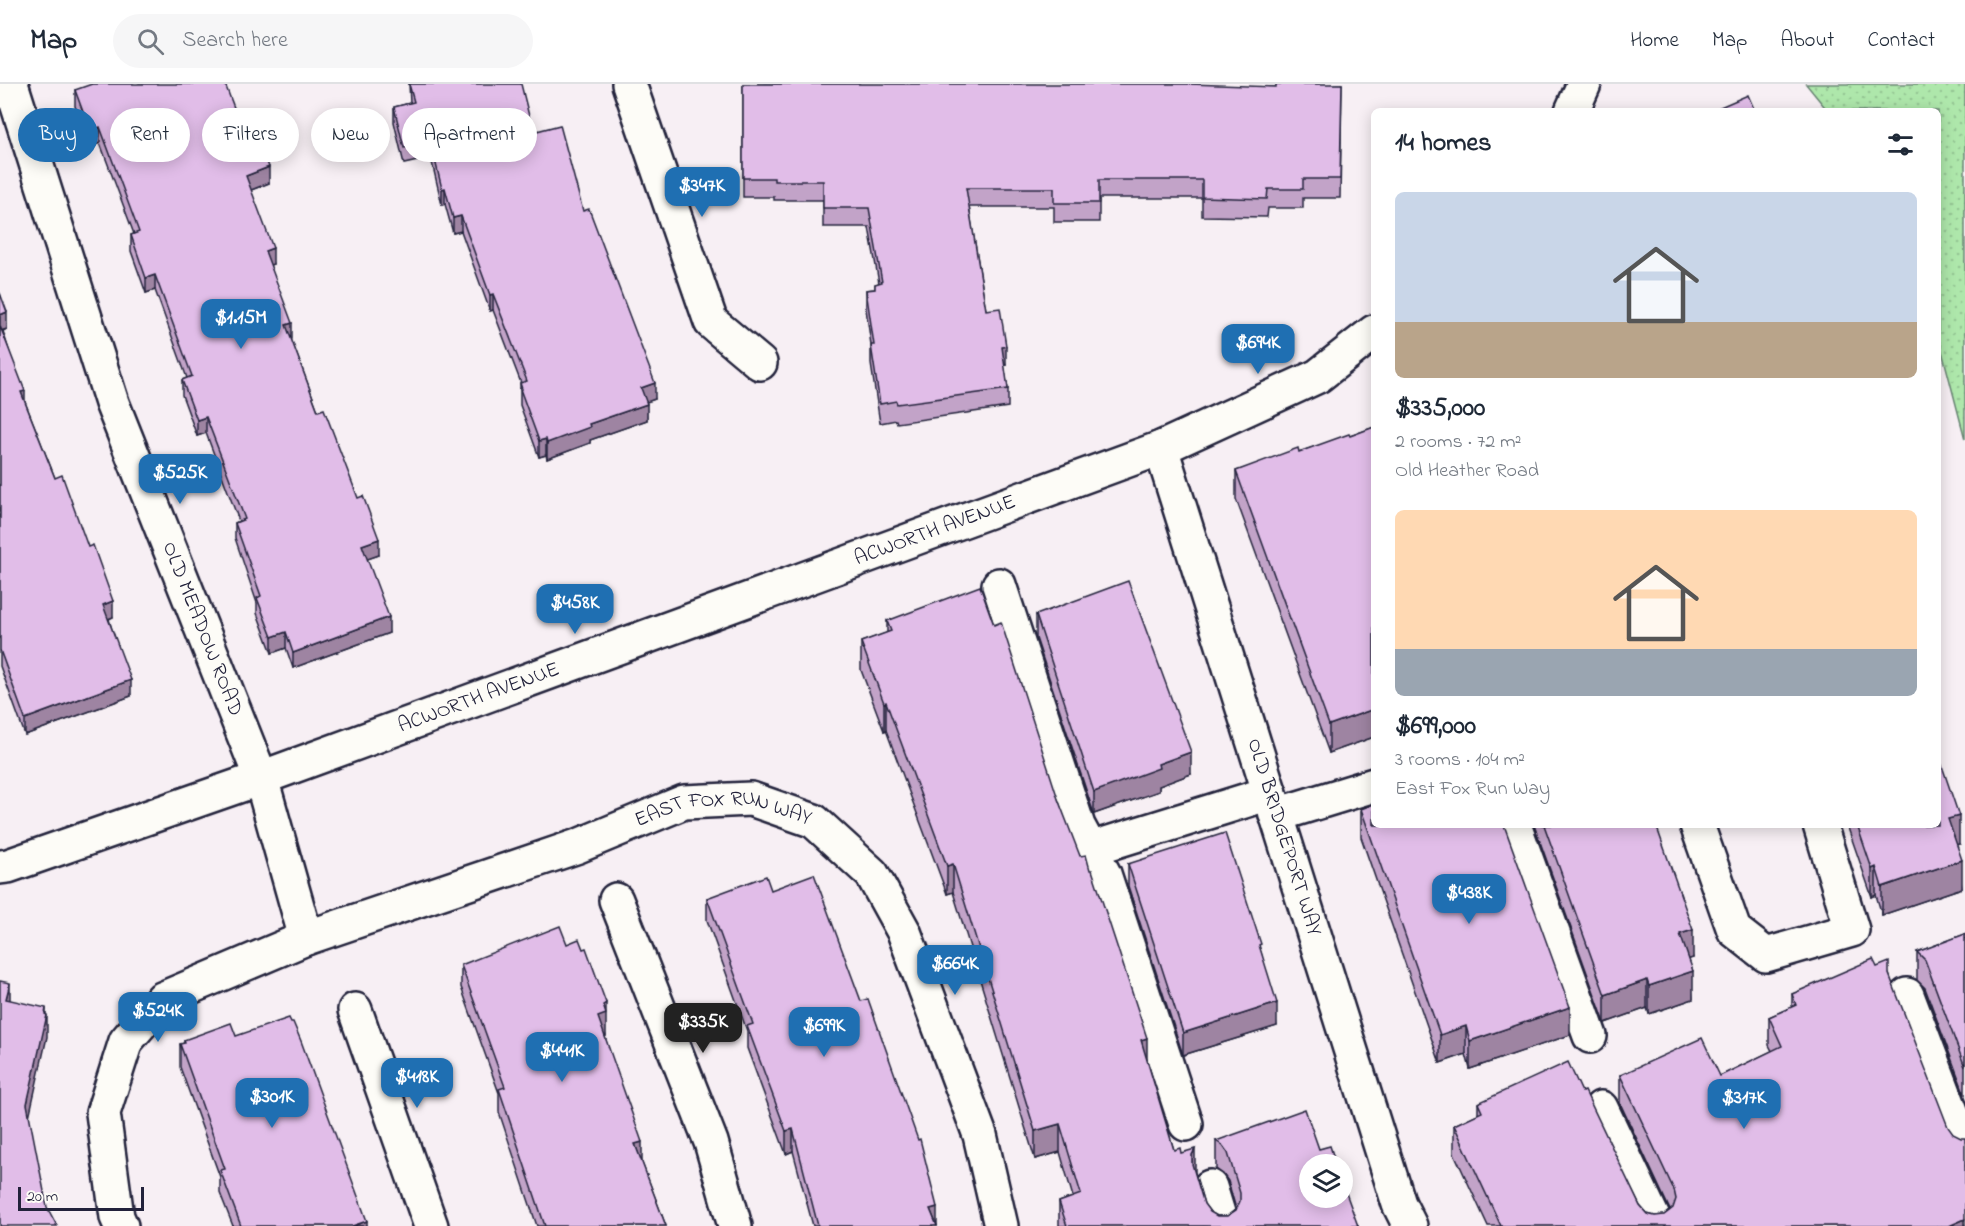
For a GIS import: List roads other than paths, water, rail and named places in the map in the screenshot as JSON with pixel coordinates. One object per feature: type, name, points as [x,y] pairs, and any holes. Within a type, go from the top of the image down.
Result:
[{"type":"street","name":"OLD MEADOW ROAD","points":[[11,84],[112,403],[261,778],[306,938]]},
{"type":"street","points":[[629,84],[711,322],[760,363]]},
{"type":"street","points":[[1573,108],[1584,84]]},
{"type":"street","name":"ACWORTH AVENUE","points":[[0,867],[261,778],[1161,448],[1318,376],[1371,334]]},
{"type":"street","name":"OLD BRIDGEPORT WAY","points":[[1161,448],[1399,1204],[1410,1226]]},
{"type":"street","points":[[999,585],[1078,826],[1104,874],[1186,1124]]},
{"type":"street","points":[[1090,849],[1273,804],[1371,786]]},
{"type":"street","name":"EAST FOX RUN WAY","points":[[121,1226],[117,1217],[103,1113],[126,1041],[162,999],[306,938],[578,846],[684,802],[751,799],[814,821],[872,874],[904,932],[980,1135],[1001,1226]]},
{"type":"street","points":[[1515,828],[1590,1036]]},
{"type":"street","points":[[1698,828],[1734,930],[1766,955],[1852,930],[1821,828]]},
{"type":"street","points":[[616,900],[711,1143],[735,1226]]},
{"type":"street","points":[[1907,995],[1965,1148]]},
{"type":"street","points":[[355,1010],[431,1226]]},
{"type":"street","points":[[1601,1108],[1657,1226]]},
{"type":"street","points":[[1210,1187],[1222,1226]]}]
